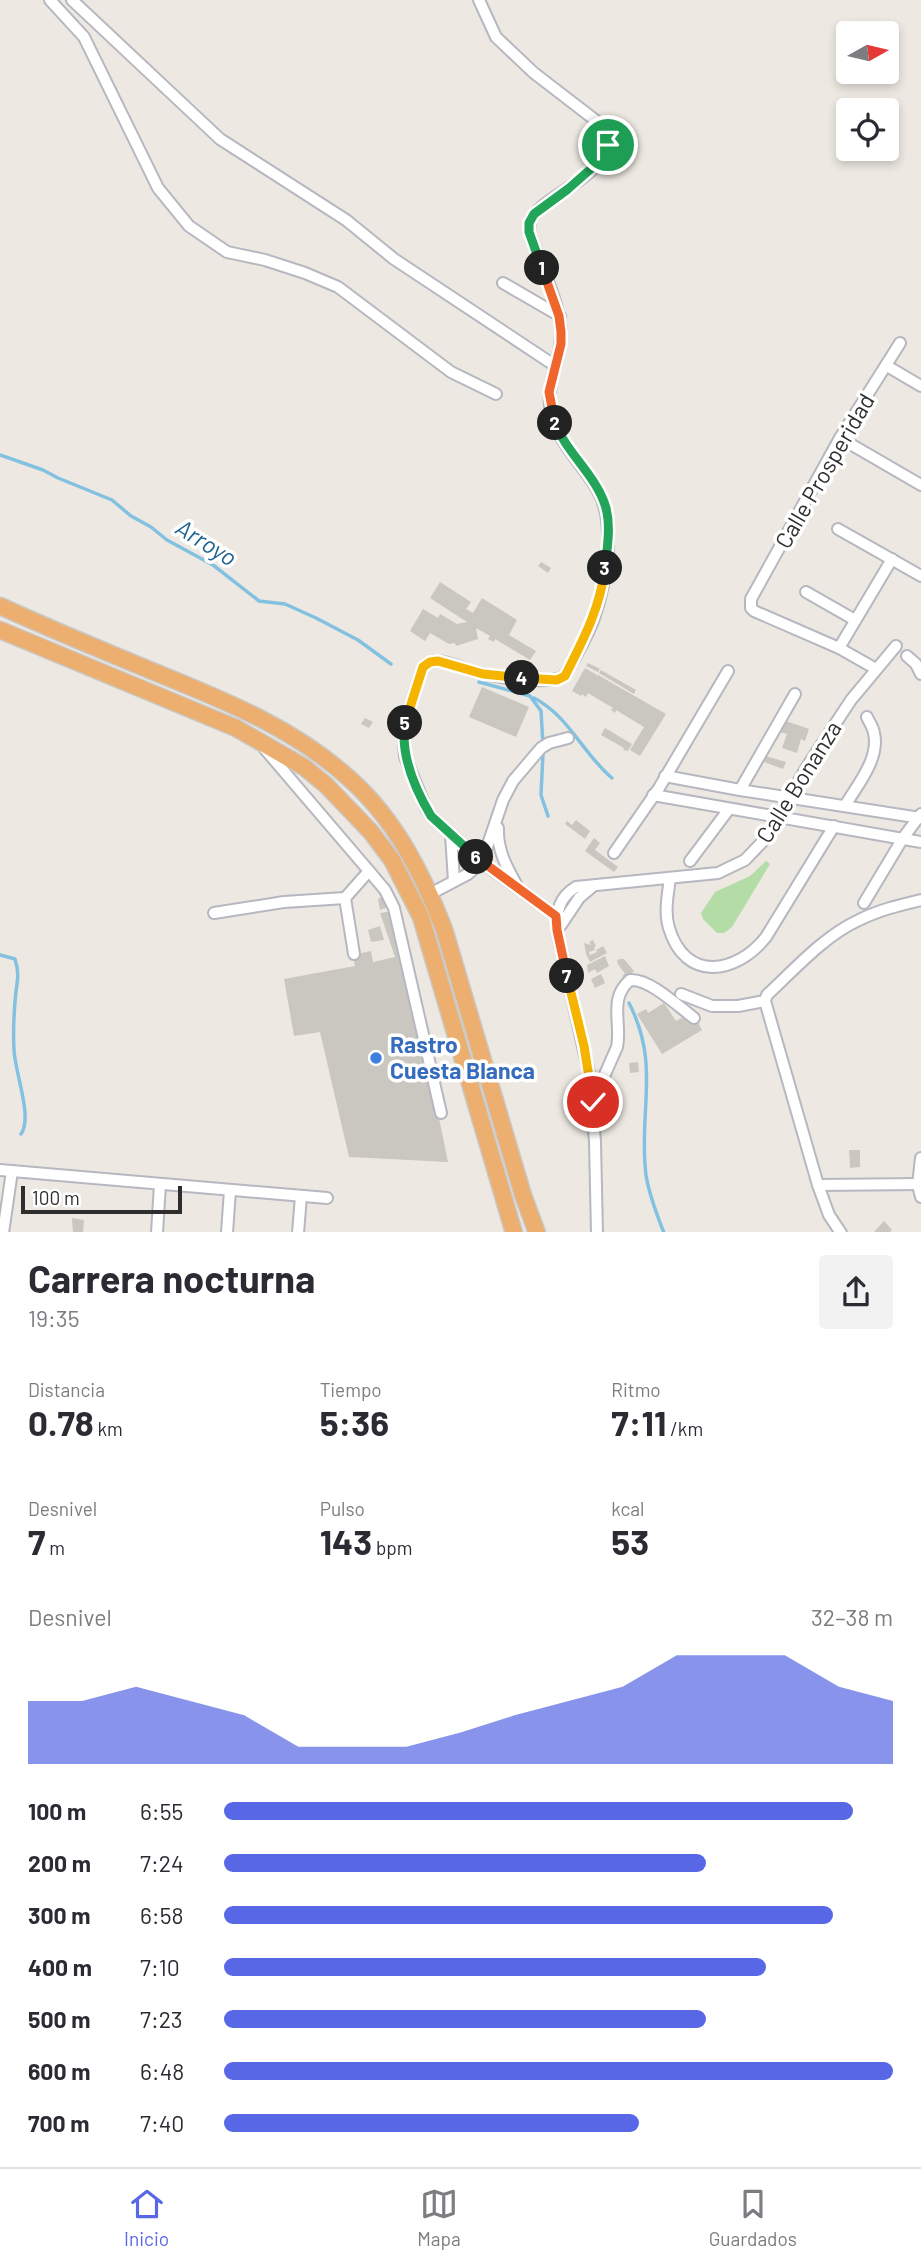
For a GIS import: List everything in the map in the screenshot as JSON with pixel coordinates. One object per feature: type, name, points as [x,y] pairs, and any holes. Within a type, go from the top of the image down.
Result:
[{"type":"highway","points":[[0,606],[283,729],[353,781],[376,806],[413,861],[430,894],[456,965],[523,1195],[537,1232]]},
{"type":"highway","points":[[0,630],[236,728],[304,767],[334,792],[372,832],[409,890],[430,945],[514,1232]]},
{"type":"highway","points":[[523,1195],[546,1232]]},
{"type":"street","points":[[50,0],[84,37],[152,178],[189,226],[227,252],[264,260],[338,287],[451,372],[496,394]]},
{"type":"street","points":[[72,0],[220,139],[346,220],[394,259],[554,365]]},
{"type":"street","points":[[479,0],[496,37],[534,73],[599,123],[606,132],[608,145],[602,159],[534,214],[529,223],[529,232],[559,316],[561,344],[549,392],[552,416],[559,435],[598,491],[606,508],[608,538],[603,584],[594,619],[565,676],[545,681],[483,674],[438,661],[430,662],[423,667],[406,719],[405,757],[431,816],[482,862],[518,887],[559,923],[593,1102],[597,1232]]},
{"type":"street","points":[[503,283],[559,316]]},
{"type":"street","name":"Calle Prosperidad","points":[[839,648],[754,611],[751,608],[751,599],[840,438],[900,343]]},
{"type":"street","points":[[887,366],[921,386]]},
{"type":"street","points":[[840,438],[921,485]]},
{"type":"street","points":[[838,529],[921,576]]},
{"type":"street","points":[[876,669],[839,648],[892,559]]},
{"type":"street","points":[[806,592],[855,620]]},
{"type":"street","name":"Calle Bonanza","points":[[559,923],[564,897],[576,887],[718,873],[734,867],[756,850],[834,725],[896,646]]},
{"type":"street","points":[[907,656],[916,664],[921,674]]},
{"type":"street","points":[[614,853],[656,791],[729,671]]},
{"type":"street","points":[[742,786],[795,694]]},
{"type":"street","points":[[845,806],[870,765],[875,749],[874,733],[867,717]]},
{"type":"street","points":[[430,894],[468,874],[482,862],[503,800],[513,781],[541,748],[568,738]]},
{"type":"street","points":[[256,739],[369,871],[394,908],[442,1113]]},
{"type":"street","points":[[665,776],[742,786],[789,798],[920,816]]},
{"type":"street","points":[[656,791],[729,808],[921,842]]},
{"type":"street","points":[[690,861],[729,808]]},
{"type":"street","points":[[864,903],[903,838],[920,816]]},
{"type":"street","points":[[498,819],[500,850],[518,887]]},
{"type":"street","points":[[670,878],[668,927],[676,944],[690,959],[709,968],[739,962],[754,951],[766,937],[834,826]]},
{"type":"street","points":[[451,835],[454,881]]},
{"type":"street","points":[[214,913],[284,902],[345,898],[369,871]]},
{"type":"street","points":[[559,923],[592,887]]},
{"type":"street","points":[[345,898],[354,954]]},
{"type":"street","points":[[840,1232],[829,1214],[818,1185],[765,1001],[767,995],[835,934],[857,920],[882,910],[921,900]]},
{"type":"street","points":[[593,1102],[617,1047],[617,1000],[620,991],[630,979],[638,979],[648,984],[694,1018]]},
{"type":"street","points":[[681,994],[712,1006],[738,1006],[765,1001]]},
{"type":"street","points":[[921,1158],[921,1197]]},
{"type":"street","points":[[0,1170],[327,1198]]},
{"type":"street","points":[[3,1227],[4,1204],[12,1171]]},
{"type":"street","points":[[156,1232],[160,1184]]},
{"type":"street","points":[[818,1185],[920,1185]]},
{"type":"street","points":[[227,1232],[230,1190]]},
{"type":"street","points":[[298,1232],[301,1196]]},
{"type":"green space","points":[[766,861],[770,864],[732,927],[724,933],[717,933],[703,919],[701,913],[715,892],[750,876]]},
{"type":"building","points":[[541,562],[551,568],[548,573],[538,566]]},
{"type":"building","points":[[440,582],[471,602],[466,609],[473,613],[482,598],[517,620],[509,635],[536,651],[530,660],[495,639],[494,642],[488,639],[490,636],[476,628],[478,639],[456,646],[455,643],[449,644],[430,633],[425,641],[410,631],[423,609],[438,618],[440,614],[457,624],[467,622],[430,598]]},
{"type":"building","points":[[588,663],[600,669],[598,672],[586,666]]},
{"type":"building","points":[[585,668],[597,675],[596,677],[598,675],[666,714],[640,756],[630,750],[644,727],[616,710],[615,713],[611,710],[613,708],[588,693],[586,697],[572,691]]},
{"type":"building","points":[[601,670],[636,690],[634,694],[599,673]]},
{"type":"building","points":[[482,687],[529,707],[516,737],[469,717]]},
{"type":"building","points":[[365,718],[373,722],[369,728],[361,724]]},
{"type":"building","points":[[783,720],[809,729],[805,741],[801,739],[797,753],[782,748],[787,734],[779,732]]},
{"type":"building","points":[[605,728],[632,744],[628,751],[601,735]]},
{"type":"building","points":[[766,756],[786,762],[783,769],[764,762]]},
{"type":"building","points":[[576,820],[590,831],[585,839],[565,824],[567,821],[572,825]]},
{"type":"building","points":[[594,838],[600,843],[595,850],[618,867],[614,872],[585,851]]},
{"type":"building","points":[[386,895],[392,906],[380,910],[378,899]]},
{"type":"building","name":"Rastro Cuesta Blanca","points":[[392,911],[448,1162],[349,1157],[320,1032],[294,1036],[284,979],[355,966],[353,955],[371,951],[373,962],[395,957],[380,913]]},
{"type":"building","points":[[380,926],[384,940],[371,942],[368,930]]},
{"type":"building","points":[[593,940],[596,946],[595,950],[589,952],[590,955],[603,946],[607,953],[590,962],[584,943],[591,945],[589,942]]},
{"type":"building","points":[[605,956],[609,966],[597,973],[595,969],[588,973],[587,965]]},
{"type":"building","points":[[624,959],[634,971],[625,979],[617,961]]},
{"type":"building","points":[[601,974],[605,983],[595,988],[591,979]]},
{"type":"building","points":[[664,1003],[676,1021],[685,1016],[688,1023],[696,1019],[702,1030],[662,1054],[637,1014],[646,1009],[648,1013]]},
{"type":"building","points":[[638,1062],[639,1072],[630,1073],[629,1063]]},
{"type":"building","points":[[849,1150],[860,1150],[860,1167],[850,1168]]},
{"type":"building","points":[[72,1218],[84,1220],[83,1232],[73,1232]]},
{"type":"building","points":[[884,1221],[892,1230],[890,1232],[874,1232]]},
{"type":"waterway","name":"Arroyo","points":[[0,455],[43,470],[112,500],[167,540],[213,565],[259,601],[285,604],[316,618],[358,640],[391,664]]},
{"type":"waterway","name":"Arroyo","points":[[479,682],[530,696],[541,711],[543,745]]},
{"type":"waterway","points":[[534,698],[557,715],[612,778]]},
{"type":"waterway","name":"Arroyo","points":[[543,753],[541,795],[548,816]]},
{"type":"waterway","points":[[0,955],[15,959],[18,971],[14,1043],[25,1117],[21,1134]]},
{"type":"waterway","name":"Arroyo","points":[[629,1003],[644,1047],[646,1175],[664,1232]]},
{"type":"place","name":"Rastro Cuesta Blanca","points":[[376,1058]]},
{"type":"route","points":[[593,1102],[556,916],[482,862],[431,816],[405,757],[404,731],[423,667],[430,662],[438,661],[483,674],[545,681],[561,679],[594,619],[603,584],[608,538],[606,508],[598,491],[559,435],[552,416],[549,392],[561,344],[561,332],[559,316],[529,232],[529,223],[534,214],[590,171],[602,159],[608,145]]}]
